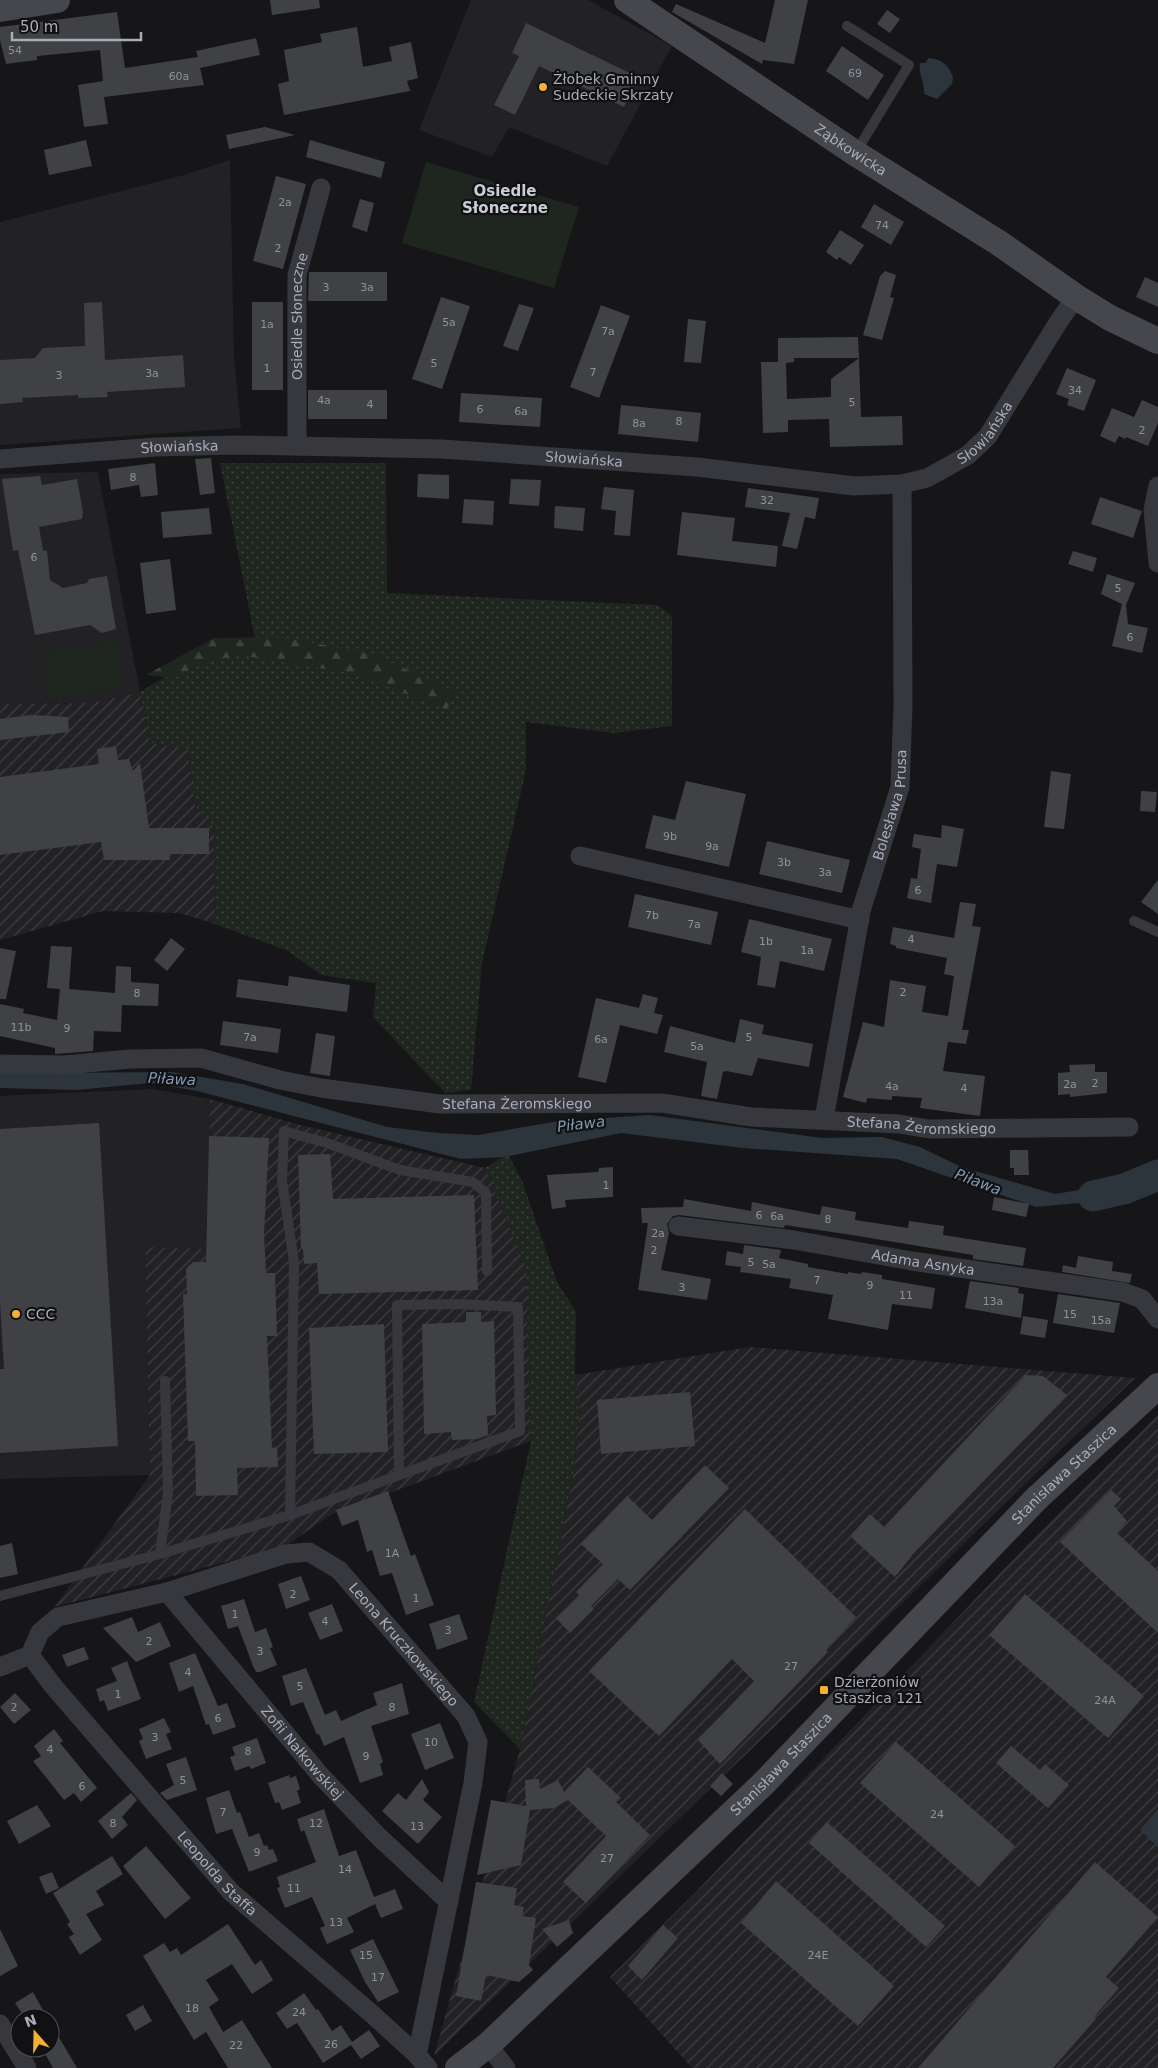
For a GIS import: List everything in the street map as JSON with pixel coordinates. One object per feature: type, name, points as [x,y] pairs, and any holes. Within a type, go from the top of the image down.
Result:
[{"type":"main road","points":[[0,9],[57,0]]},
{"type":"main road","name":"Ząbkowicka","points":[[627,0],[855,152],[983,232],[1076,297],[1110,318],[1158,341]]},
{"type":"main road","name":"Stanisława Staszica","points":[[458,2068],[488,2045],[763,1784],[1036,1500],[1158,1386]]},
{"type":"street","name":"Osiedle Słoneczne","points":[[297,446],[297,275],[321,188]]},
{"type":"street","name":"Słowiańska","points":[[0,459],[156,447],[297,446],[452,450],[697,467],[854,486],[902,484],[927,478],[947,467],[968,455],[988,436],[1059,321],[1076,297]]},
{"type":"street","name":"Bolesława Prusa","points":[[824,1119],[860,920],[900,787],[903,706],[902,484]]},
{"type":"street","points":[[1158,486],[1153,510],[1158,563]]},
{"type":"street","points":[[580,856],[860,920]]},
{"type":"street","name":"Stefana Żeromskiego","points":[[0,1064],[64,1065],[130,1060],[201,1058],[312,1086],[440,1104],[662,1103],[751,1117],[899,1124],[929,1129],[1129,1127]]},
{"type":"street","name":"Adama Asnyka","points":[[678,1226],[794,1240],[912,1261],[1124,1292],[1142,1299],[1158,1319]]},
{"type":"street","name":"Leona Kruczkowskiego","points":[[30,1655],[40,1632],[58,1617],[167,1592],[286,1554],[309,1552],[338,1570],[351,1583],[466,1716],[478,1742],[465,1827],[450,1902],[423,2061]]},
{"type":"street","name":"Zofii Nałkowskiej","points":[[167,1592],[321,1776],[379,1838],[450,1902]]},
{"type":"street","points":[[0,1667],[30,1655]]},
{"type":"street","name":"Leopolda Staffa","points":[[30,1655],[106,1748],[231,1892],[423,2061]]},
{"type":"street","points":[[0,2024],[27,2068]]},
{"type":"street","points":[[488,2045],[506,2068]]},
{"type":"lane","points":[[847,26],[909,65],[855,152]]},
{"type":"lane","points":[[1134,921],[1158,932]]},
{"type":"lane","points":[[290,1516],[294,1262],[282,1180],[284,1131],[327,1143],[400,1170],[473,1182],[486,1193],[487,1271]]},
{"type":"lane","points":[[0,1596],[160,1554],[290,1516],[399,1474],[520,1431],[518,1306],[397,1305],[399,1474]]},
{"type":"lane","points":[[160,1554],[168,1493],[165,1381]]},
{"type":"shaded area","name":"Żłobek Gminny Sudeckie Skrzaty","points":[[471,0],[588,0],[672,46],[607,166],[509,127],[492,157],[419,130]]},
{"type":"shaded area","points":[[230,160],[234,358],[241,428],[0,445],[0,222],[184,175]]},
{"type":"shaded area","points":[[98,472],[140,692],[91,703],[0,704],[0,474]]},
{"type":"shaded area","points":[[140,692],[150,742],[188,750],[194,804],[214,827],[215,924],[179,913],[103,911],[0,940],[0,704],[91,703]]},
{"type":"shaded area","points":[[153,1089],[210,1099],[206,1250],[145,1248],[150,1475],[0,1479],[0,1096]]},
{"type":"shaded area","points":[[210,1099],[300,1125],[485,1168],[526,1267],[531,1441],[332,1514],[284,1547],[54,1607],[150,1475],[145,1247],[206,1249]]},
{"type":"shaded area","points":[[750,1347],[1135,1378],[434,2056],[520,1749],[574,1471],[580,1407],[575,1375]]},
{"type":"shaded area","points":[[1158,1415],[1158,2068],[692,2068],[610,1977],[694,1894],[1026,1546]]},
{"type":"green space","points":[[426,162],[579,207],[554,288],[402,243]]},
{"type":"green space","points":[[220,463],[386,463],[387,593],[657,605],[672,616],[672,726],[614,733],[526,722],[526,770],[482,963],[471,1090],[445,1093],[373,1017],[376,983],[321,975],[288,951],[215,924],[214,827],[194,804],[188,750],[150,742],[140,692],[204,653],[257,649]]},
{"type":"green space","points":[[281,637],[373,654],[454,691],[447,710],[355,674],[240,655],[210,661],[170,678],[146,675],[214,638]]},
{"type":"green space","points":[[116,641],[124,688],[50,700],[42,653]]},
{"type":"green space","points":[[508,1154],[522,1181],[557,1282],[576,1311],[575,1375],[580,1407],[574,1470],[520,1749],[474,1702],[531,1441],[526,1267],[485,1168]]},
{"type":"water","points":[[928,58],[944,64],[953,78],[952,84],[937,99],[924,94],[920,63],[926,63]]},
{"type":"water","points":[[0,1070],[37,1073],[172,1072],[243,1084],[387,1127],[438,1133],[478,1135],[559,1121],[650,1115],[822,1138],[882,1137],[920,1147],[961,1167],[1055,1194],[1109,1185],[1158,1160],[1158,1175],[1099,1201],[1036,1207],[897,1159],[743,1148],[621,1133],[504,1157],[461,1159],[197,1091],[151,1083],[76,1090],[0,1088]]},
{"type":"water","points":[[1158,1809],[1158,1847],[1140,1830]]},
{"type":"building","points":[[270,0],[319,0],[320,8],[272,15]]},
{"type":"building","points":[[775,0],[808,0],[794,64],[763,60],[762,64],[672,12],[676,4],[765,43]]},
{"type":"building","points":[[887,10],[900,19],[890,33],[877,24]]},
{"type":"building","points":[[117,12],[125,68],[198,57],[196,51],[256,38],[260,55],[200,68],[204,85],[104,97],[108,124],[84,127],[78,85],[103,81],[100,50],[37,56],[37,60],[6,64],[0,40],[0,27]]},
{"type":"building","points":[[526,23],[638,77],[624,107],[539,66],[515,115],[494,105],[519,56],[512,53]]},
{"type":"building","points":[[357,27],[363,67],[392,61],[389,47],[411,42],[418,78],[407,81],[410,91],[284,115],[278,84],[289,81],[284,50],[322,42],[320,34]]},
{"type":"building","points":[[842,46],[884,75],[868,100],[826,71]]},
{"type":"building","points":[[265,127],[295,135],[229,149],[226,135]]},
{"type":"building","points":[[86,140],[92,166],[49,175],[44,150]]},
{"type":"building","points":[[310,140],[385,162],[381,178],[306,157]]},
{"type":"building","points":[[276,176],[306,184],[283,269],[253,261]]},
{"type":"building","points":[[360,199],[374,203],[367,232],[352,227]]},
{"type":"building","points":[[874,204],[904,222],[891,245],[861,227]]},
{"type":"building","points":[[840,230],[864,245],[851,265],[839,257],[837,260],[826,252]]},
{"type":"building","points":[[885,271],[896,275],[890,297],[894,298],[882,340],[863,335],[880,276]]},
{"type":"building","points":[[309,272],[387,272],[387,301],[308,301]]},
{"type":"building","points":[[1145,277],[1158,283],[1158,307],[1136,297]]},
{"type":"building","points":[[441,297],[470,306],[442,389],[412,379]]},
{"type":"building","points":[[102,302],[105,360],[183,355],[185,387],[107,392],[108,397],[78,398],[78,395],[22,398],[23,402],[0,404],[0,360],[35,358],[43,348],[85,346],[84,303]]},
{"type":"building","points":[[252,302],[283,302],[283,390],[252,390]]},
{"type":"building","points":[[519,304],[534,308],[518,351],[503,346]]},
{"type":"building","points":[[601,305],[630,316],[599,398],[570,387]]},
{"type":"building","points":[[688,319],[706,321],[701,363],[684,362]]},
{"type":"building","points":[[858,337],[859,358],[861,417],[902,416],[903,445],[830,447],[829,419],[788,420],[788,432],[763,433],[761,362],[778,362],[778,338]],"holes":[[[794,358],[859,358],[831,379],[831,397],[787,399],[786,363],[794,362]]]},
{"type":"building","points":[[1067,368],[1096,380],[1084,411],[1067,405],[1069,399],[1056,394]]},
{"type":"building","points":[[308,390],[387,390],[387,419],[308,419]]},
{"type":"building","points":[[461,393],[542,398],[540,427],[459,422]]},
{"type":"building","points":[[1142,400],[1158,407],[1158,423],[1148,446],[1126,437],[1125,439],[1119,436],[1115,443],[1100,436],[1112,408],[1134,417]]},
{"type":"building","points":[[621,405],[701,413],[698,442],[618,434]]},
{"type":"building","points":[[211,458],[215,493],[200,495],[195,459]]},
{"type":"building","points":[[155,463],[158,495],[141,497],[139,485],[111,490],[108,469]]},
{"type":"building","points":[[418,474],[449,475],[449,499],[417,497]]},
{"type":"building","points":[[40,476],[42,485],[77,479],[83,512],[82,519],[39,527],[43,550],[47,551],[50,580],[63,588],[87,583],[89,579],[107,576],[116,629],[102,633],[90,625],[35,635],[18,550],[13,551],[2,479]]},
{"type":"building","points":[[511,479],[541,480],[539,506],[509,504]]},
{"type":"building","points":[[604,487],[634,490],[630,536],[614,535],[616,511],[601,509]]},
{"type":"building","points":[[748,488],[819,498],[815,519],[805,517],[797,549],[782,546],[790,513],[745,507]]},
{"type":"building","points":[[1100,497],[1142,511],[1133,538],[1091,524]]},
{"type":"building","points":[[464,499],[494,501],[493,525],[462,523]]},
{"type":"building","points":[[555,506],[585,508],[583,531],[554,528]]},
{"type":"building","points":[[209,508],[212,534],[163,538],[161,512]]},
{"type":"building","points":[[682,512],[735,518],[732,541],[778,546],[776,567],[677,555]]},
{"type":"building","points":[[1073,551],[1097,558],[1093,572],[1068,564]]},
{"type":"building","points":[[170,559],[176,610],[146,614],[140,563]]},
{"type":"building","points":[[1107,574],[1135,583],[1126,605],[1128,624],[1148,628],[1142,653],[1112,646],[1122,604],[1101,594]]},
{"type":"building","points":[[30,715],[68,717],[69,732],[0,740],[0,719]]},
{"type":"building","points":[[116,746],[118,760],[129,759],[133,771],[140,763],[149,828],[209,828],[209,854],[169,854],[170,860],[104,860],[101,842],[0,855],[0,777],[99,764],[97,749]]},
{"type":"building","points":[[1051,771],[1071,774],[1064,829],[1044,827]]},
{"type":"building","points":[[686,781],[746,794],[729,867],[645,848],[653,815],[675,820]]},
{"type":"building","points":[[1141,791],[1157,792],[1155,812],[1140,811]]},
{"type":"building","points":[[942,825],[964,829],[957,867],[937,864],[931,903],[907,898],[911,878],[917,879],[921,849],[912,847],[914,834],[941,838]]},
{"type":"building","points":[[767,841],[850,860],[842,893],[759,874]]},
{"type":"building","points":[[1158,880],[1158,914],[1141,902]]},
{"type":"building","points":[[635,894],[718,912],[711,945],[628,927]]},
{"type":"building","points":[[960,902],[976,904],[972,926],[981,927],[962,1030],[969,1030],[966,1044],[948,1042],[943,1071],[985,1076],[980,1116],[920,1108],[922,1098],[892,1096],[892,1100],[867,1098],[866,1103],[843,1097],[863,1022],[884,1027],[890,980],[926,986],[922,1012],[948,1016],[954,976],[944,974],[947,958],[896,948],[896,946],[890,944],[893,927],[954,938]]},
{"type":"building","points":[[749,919],[832,939],[824,971],[780,961],[775,988],[757,985],[761,957],[741,952]]},
{"type":"building","points":[[171,938],[185,949],[167,971],[154,960]]},
{"type":"building","points":[[51,946],[72,947],[69,989],[115,993],[116,966],[131,967],[131,982],[159,984],[158,1006],[122,1005],[121,1032],[94,1031],[93,1051],[55,1054],[55,1048],[0,1036],[0,1004],[24,1009],[23,1013],[57,1020],[60,989],[47,988]]},
{"type":"building","points":[[0,948],[16,951],[6,999],[0,999]]},
{"type":"building","points":[[289,976],[350,985],[347,1012],[236,997],[238,979],[288,986]]},
{"type":"building","points":[[643,994],[658,998],[654,1013],[663,1015],[657,1034],[620,1025],[606,1083],[578,1077],[596,998],[639,1008]]},
{"type":"building","points":[[740,1019],[764,1025],[762,1034],[813,1044],[809,1067],[758,1058],[752,1076],[723,1072],[717,1099],[701,1096],[707,1062],[664,1052],[670,1026],[735,1043]]},
{"type":"building","points":[[223,1021],[281,1029],[278,1053],[220,1045]]},
{"type":"building","points":[[316,1033],[335,1036],[330,1076],[310,1073]]},
{"type":"building","points":[[1095,1064],[1095,1072],[1107,1072],[1107,1093],[1070,1097],[1070,1094],[1058,1095],[1058,1073],[1070,1072],[1069,1065]]},
{"type":"building","points":[[99,1123],[118,1446],[0,1453],[0,1369],[4,1369],[0,1302],[0,1129]]},
{"type":"building","points":[[209,1136],[269,1138],[264,1234],[266,1273],[275,1273],[277,1336],[267,1336],[272,1448],[277,1447],[278,1467],[237,1468],[238,1495],[196,1496],[195,1441],[188,1441],[183,1294],[187,1294],[186,1269],[193,1262],[206,1262]]},
{"type":"building","points":[[1010,1150],[1028,1150],[1029,1175],[1014,1175],[1014,1168],[1010,1168]]},
{"type":"building","points":[[330,1154],[333,1199],[474,1195],[478,1290],[319,1294],[317,1263],[304,1264],[303,1249],[301,1248],[298,1155]]},
{"type":"building","points":[[613,1167],[613,1197],[565,1200],[566,1207],[552,1209],[547,1175],[598,1172],[599,1168]]},
{"type":"building","points":[[994,1197],[1029,1204],[1026,1217],[992,1210]]},
{"type":"building","points":[[684,1199],[751,1211],[752,1202],[820,1215],[822,1206],[856,1212],[855,1220],[908,1228],[909,1221],[944,1226],[943,1235],[1026,1248],[1023,1266],[973,1259],[973,1255],[785,1225],[784,1228],[679,1215],[673,1216],[667,1224],[669,1233],[661,1270],[711,1279],[707,1300],[638,1290],[648,1223],[642,1223],[641,1208],[683,1207]]},
{"type":"building","points":[[744,1245],[781,1250],[779,1258],[808,1264],[808,1267],[848,1274],[848,1272],[861,1274],[862,1272],[882,1275],[882,1279],[935,1288],[932,1309],[892,1304],[888,1330],[828,1319],[833,1295],[789,1288],[791,1279],[740,1272],[741,1267],[725,1265],[727,1251],[743,1254]]},
{"type":"building","points":[[1078,1256],[1113,1262],[1112,1271],[1132,1274],[1130,1283],[1062,1272],[1063,1265],[1076,1268]]},
{"type":"building","points":[[970,1281],[1019,1288],[1018,1293],[1024,1294],[1021,1318],[965,1308]]},
{"type":"building","points":[[1058,1294],[1120,1303],[1114,1333],[1053,1323]]},
{"type":"building","points":[[466,1312],[481,1312],[481,1322],[494,1321],[496,1415],[487,1416],[488,1435],[477,1439],[452,1440],[451,1432],[424,1434],[422,1324],[466,1322]]},
{"type":"building","points":[[1023,1316],[1048,1320],[1045,1338],[1020,1334]]},
{"type":"building","points":[[384,1324],[388,1452],[314,1454],[309,1328]]},
{"type":"building","points":[[1026,1375],[1043,1376],[1067,1395],[914,1553],[895,1577],[850,1536],[870,1514],[884,1527]]},
{"type":"building","points":[[690,1392],[695,1446],[601,1454],[597,1400]]},
{"type":"building","points":[[705,1465],[729,1488],[630,1590],[618,1579],[591,1606],[594,1609],[570,1633],[556,1618],[580,1596],[576,1592],[603,1564],[581,1544],[627,1496],[652,1520]]},
{"type":"building","points":[[1111,1490],[1121,1499],[1114,1506],[1127,1521],[1117,1533],[1158,1571],[1158,1633],[1060,1542]]},
{"type":"building","points":[[388,1491],[411,1556],[415,1554],[434,1605],[406,1615],[392,1573],[380,1576],[372,1550],[367,1552],[358,1520],[342,1526],[336,1510]]},
{"type":"building","points":[[745,1509],[856,1617],[826,1650],[828,1652],[720,1764],[698,1740],[754,1681],[732,1659],[659,1736],[589,1671]]},
{"type":"building","points":[[12,1543],[18,1574],[0,1578],[0,1546]]},
{"type":"building","points":[[301,1576],[310,1600],[286,1609],[278,1584]]},
{"type":"building","points":[[1025,1594],[1144,1696],[1108,1738],[989,1635]]},
{"type":"building","points":[[244,1599],[255,1632],[266,1628],[273,1647],[270,1648],[277,1665],[260,1672],[256,1672],[253,1666],[238,1626],[228,1629],[221,1606]]},
{"type":"building","points":[[332,1604],[343,1631],[320,1640],[308,1613]]},
{"type":"building","points":[[459,1614],[468,1639],[437,1650],[429,1624]]},
{"type":"building","points":[[132,1617],[138,1632],[160,1622],[171,1646],[136,1662],[103,1628]]},
{"type":"building","points":[[84,1647],[89,1659],[67,1667],[62,1655]]},
{"type":"building","points":[[195,1653],[218,1706],[227,1703],[236,1727],[213,1735],[209,1724],[206,1725],[193,1686],[179,1692],[169,1663]]},
{"type":"building","points":[[127,1661],[141,1699],[108,1711],[104,1700],[100,1702],[96,1689],[117,1681],[111,1668]]},
{"type":"building","points":[[306,1668],[325,1715],[336,1710],[341,1721],[377,1705],[373,1693],[402,1683],[409,1714],[371,1726],[383,1762],[380,1764],[383,1775],[360,1783],[344,1737],[324,1746],[319,1734],[317,1735],[303,1702],[291,1706],[282,1676]]},
{"type":"building","points":[[15,1693],[31,1710],[14,1724],[0,1707]]},
{"type":"building","points":[[164,1718],[171,1732],[166,1734],[172,1749],[146,1759],[139,1741],[143,1739],[139,1729]]},
{"type":"building","points":[[440,1723],[454,1758],[425,1770],[411,1734]]},
{"type":"building","points":[[54,1729],[63,1741],[60,1743],[97,1788],[81,1802],[74,1793],[64,1800],[33,1761],[41,1756],[34,1746]]},
{"type":"building","points":[[257,1738],[266,1763],[251,1769],[249,1766],[235,1771],[230,1757],[235,1755],[232,1747]]},
{"type":"building","points":[[896,1742],[1015,1846],[979,1887],[860,1783]]},
{"type":"building","points":[[1011,1746],[1040,1770],[1045,1764],[1069,1785],[1048,1808],[996,1763]]},
{"type":"building","points":[[186,1757],[197,1790],[167,1800],[160,1793],[174,1785],[166,1764]]},
{"type":"building","points":[[588,1767],[621,1798],[616,1802],[650,1835],[586,1903],[563,1882],[606,1836],[568,1800],[554,1808],[530,1810],[521,1865],[477,1875],[491,1800],[526,1806],[525,1780],[539,1779],[540,1789],[558,1780],[564,1792]]},
{"type":"building","points":[[722,1773],[733,1784],[721,1796],[710,1786]]},
{"type":"building","points":[[289,1775],[290,1778],[296,1776],[300,1789],[297,1791],[301,1803],[282,1810],[279,1802],[275,1803],[268,1783]]},
{"type":"building","points":[[422,1779],[429,1792],[423,1800],[442,1817],[418,1844],[382,1811],[398,1793],[406,1800]]},
{"type":"building","points":[[229,1790],[237,1813],[240,1812],[249,1837],[259,1833],[264,1846],[267,1845],[269,1850],[273,1849],[278,1861],[249,1872],[232,1829],[216,1834],[206,1798]]},
{"type":"building","points":[[131,1793],[137,1800],[122,1817],[128,1825],[112,1839],[98,1821]]},
{"type":"building","points":[[37,1805],[51,1826],[19,1844],[7,1821]]},
{"type":"building","points":[[324,1809],[339,1856],[356,1850],[374,1897],[395,1889],[403,1909],[381,1918],[375,1904],[347,1918],[354,1932],[327,1944],[320,1928],[325,1926],[312,1897],[285,1908],[277,1888],[280,1887],[277,1877],[316,1862],[304,1830],[301,1832],[297,1819]]},
{"type":"building","points":[[827,1822],[945,1926],[926,1947],[809,1843]]},
{"type":"building","points":[[146,1846],[191,1898],[165,1919],[123,1866]]},
{"type":"building","points":[[112,1856],[123,1874],[96,1891],[104,1905],[86,1914],[102,1940],[80,1955],[69,1937],[74,1934],[67,1924],[70,1922],[53,1893]]},
{"type":"building","points":[[1095,1862],[1158,1917],[1106,1977],[1119,1988],[1094,2017],[1096,2019],[1053,2068],[918,2068]]},
{"type":"building","points":[[52,1872],[59,1888],[46,1894],[39,1877]]},
{"type":"building","points":[[776,1881],[894,1986],[858,2026],[741,1923]]},
{"type":"building","points":[[476,1882],[517,1888],[514,1905],[524,1907],[522,1916],[536,1918],[529,1965],[533,1970],[519,1982],[486,1975],[481,2001],[456,1996]]},
{"type":"building","points":[[569,1920],[573,1933],[557,1947],[542,1929]]},
{"type":"building","points":[[228,1924],[255,1965],[261,1960],[273,1980],[252,1994],[232,1964],[206,1980],[219,2000],[209,2007],[223,2032],[242,2020],[272,2068],[228,2068],[206,2032],[194,2040],[143,1956],[164,1943],[170,1952],[177,1948],[181,1955]]},
{"type":"building","points":[[663,1925],[678,1938],[642,1980],[628,1966]]},
{"type":"building","points":[[0,1929],[18,1966],[0,1976]]},
{"type":"building","points":[[373,1939],[399,1992],[378,2002],[365,1982],[350,1950]]},
{"type":"building","points":[[33,1992],[42,2008],[18,2008],[15,2003]]},
{"type":"building","points":[[304,1993],[316,2010],[318,2009],[332,2031],[341,2025],[352,2042],[369,2030],[380,2046],[361,2059],[351,2045],[323,2063],[297,2023],[287,2029],[276,2013]]},
{"type":"building","points":[[143,2005],[152,2021],[135,2031],[126,2015]]},
{"type":"building","points":[[60,2039],[77,2068],[53,2068],[48,2058],[60,2058]]},
{"type":"waterway","name":"Piława","points":[[1093,1196],[1124,1189],[1158,1175]]},
{"type":"place","name":"Żłobek Gminny Sudeckie Skrzaty","points":[[543,87]]},
{"type":"place","name":"CCC","points":[[16,1314]]},
{"type":"place","name":"Dzierżoniów Staszica 121","points":[[824,1690]]},
{"type":"district","name":"Osiedle Słoneczne","points":[[505,200]]}]
